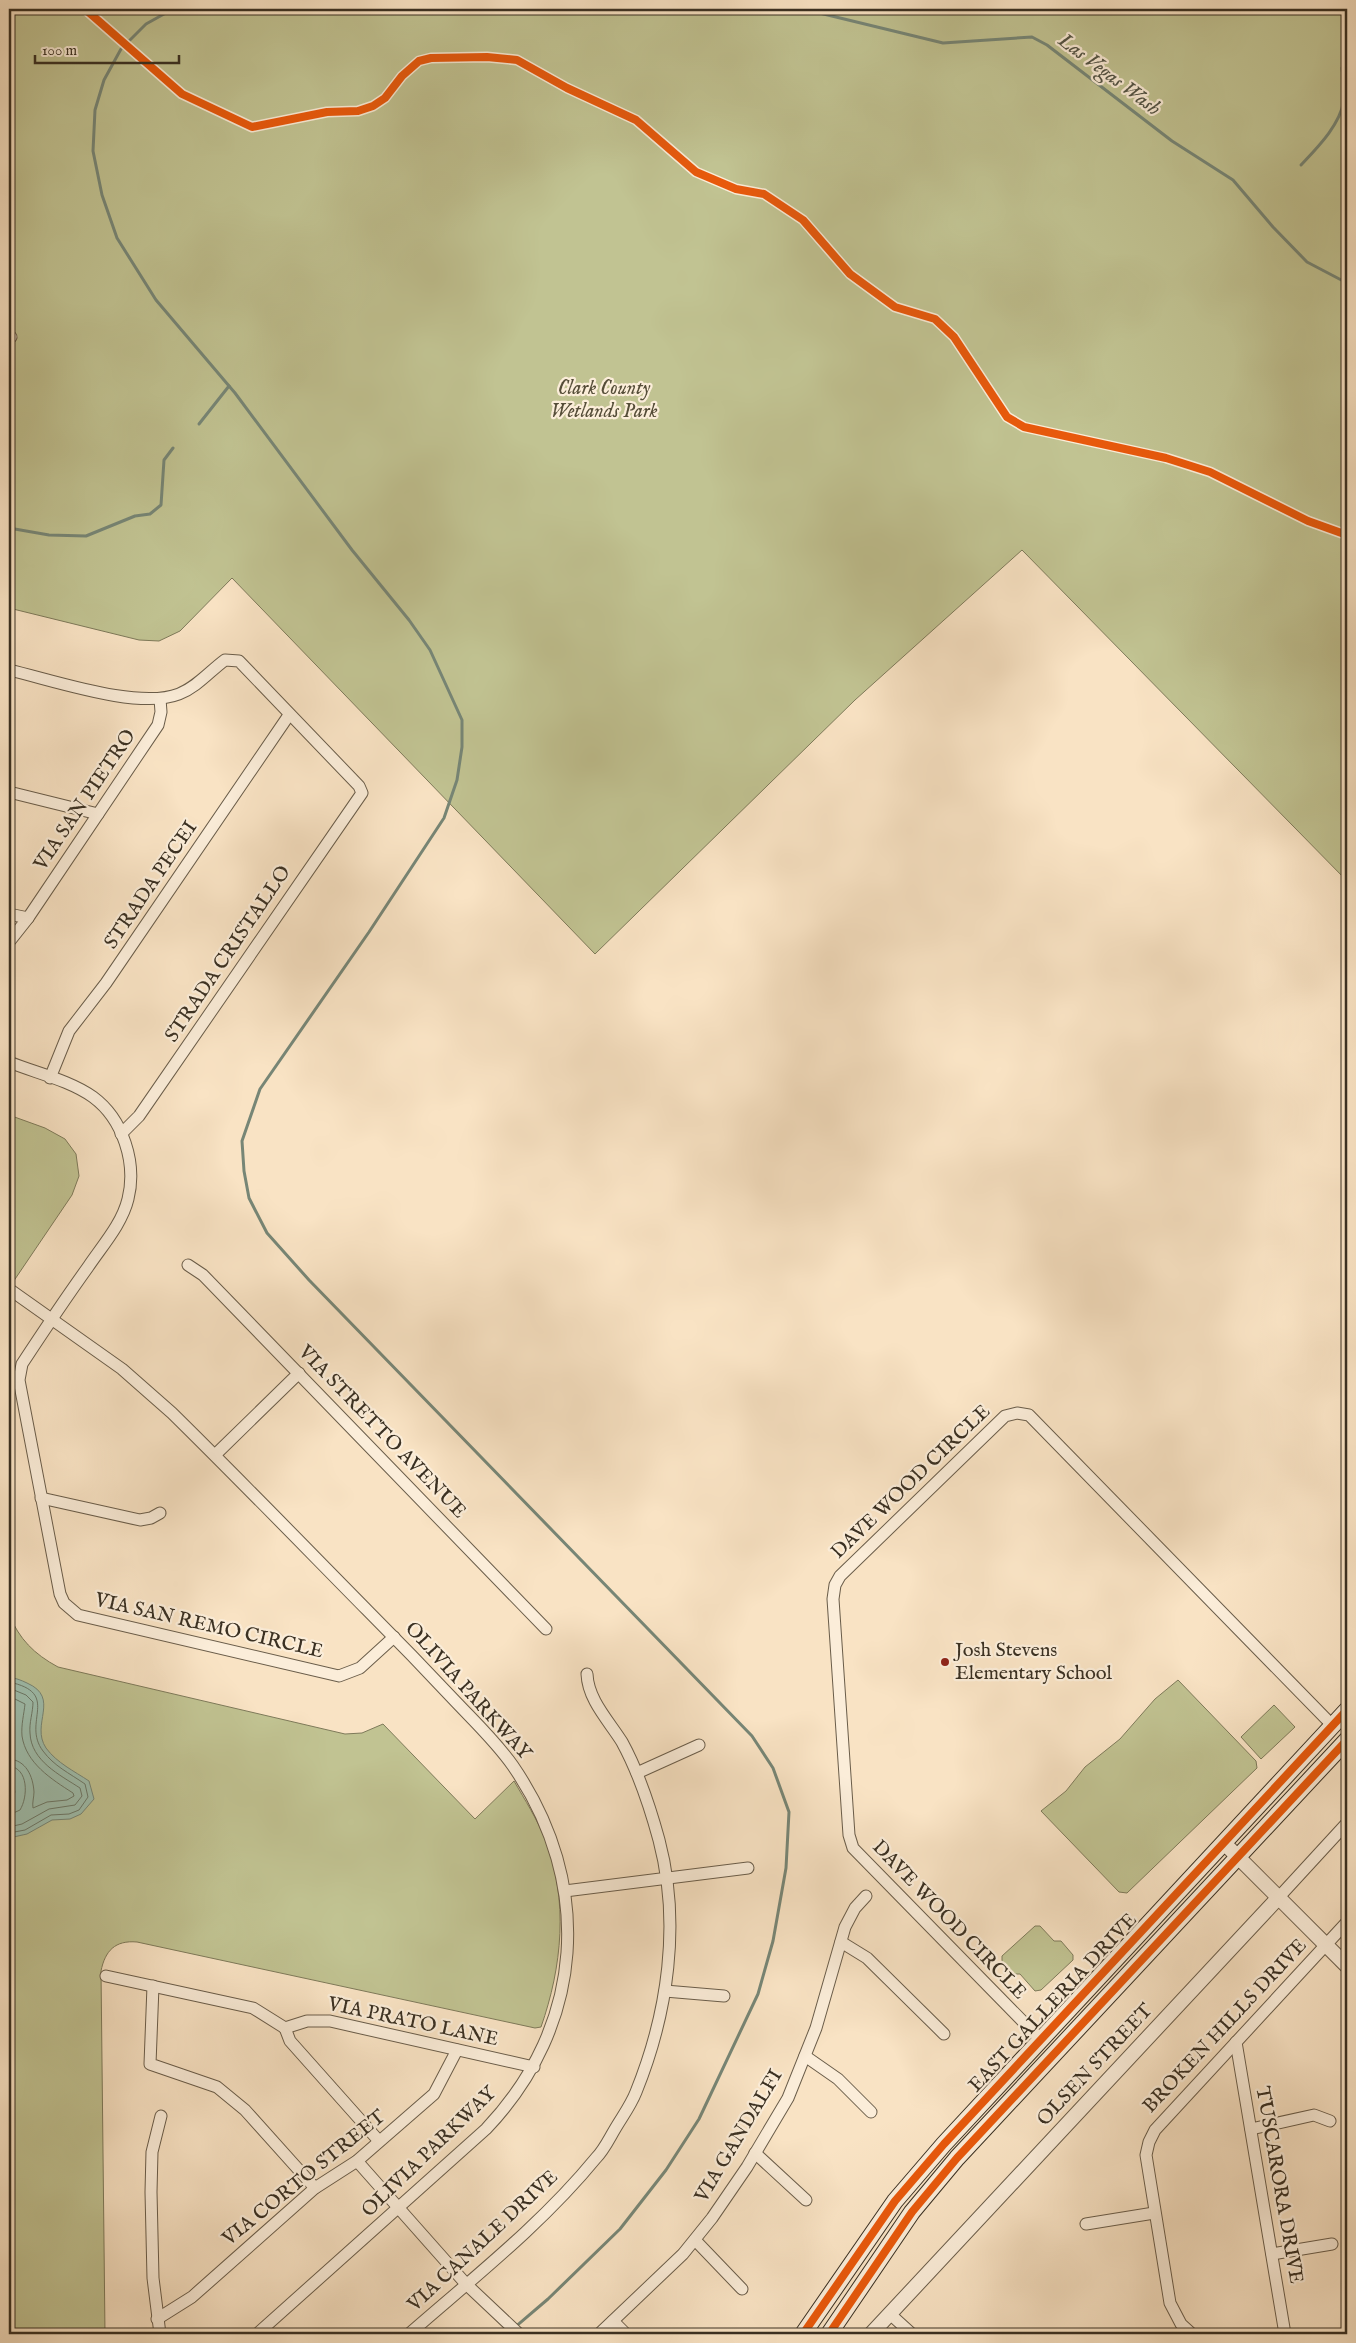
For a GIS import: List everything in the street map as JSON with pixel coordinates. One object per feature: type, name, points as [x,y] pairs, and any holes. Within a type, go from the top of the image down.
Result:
[{"type":"main road","name":"EAST GALLERIA DRIVE","points":[[803,2334],[896,2201],[944,2144],[1224,1843],[1340,1722],[1347,1710]]},
{"type":"main road","name":"EAST GALLERIA DRIVE","points":[[829,2334],[912,2212],[974,2139],[1146,1958],[1238,1856],[1347,1740]]},
{"type":"main road","points":[[974,2139],[978,2125],[1041,2056],[1041,2040]]},
{"type":"street","points":[[9,670],[122,697],[160,699],[179,694],[194,686],[226,660],[239,661],[289,715]]},
{"type":"street","name":"VIA SAN PIETRO","points":[[9,942],[28,918],[158,725],[161,712],[160,699]]},
{"type":"street","name":"STRADA CRISTALLO","points":[[121,1134],[139,1116],[362,793],[359,786],[289,715]]},
{"type":"street","name":"STRADA PECEI","points":[[50,1078],[74,1024],[106,984],[289,715]]},
{"type":"street","points":[[9,792],[98,814]]},
{"type":"street","points":[[9,914],[28,918]]},
{"type":"street","name":"VIA SAN REMO CIRCLE","points":[[9,1062],[68,1084],[92,1097],[113,1118],[121,1134],[130,1165],[131,1183],[128,1199],[115,1227],[22,1364],[19,1380],[60,1594],[64,1603],[78,1615],[339,1676],[360,1668],[394,1637]]},
{"type":"street","name":"VIA STRETTO AVENUE","points":[[188,1265],[203,1275],[546,1629]]},
{"type":"street","name":"OLIVIA PARKWAY","points":[[9,1289],[142,1385],[215,1455],[495,1743],[512,1764],[549,1829],[565,1891],[569,1928],[565,1982],[552,2028],[534,2067],[518,2091],[491,2124],[257,2334]]},
{"type":"street","points":[[215,1455],[299,1374]]},
{"type":"street","name":"DAVE WOOD CIRCLE","points":[[1041,2040],[853,1848],[849,1835],[833,1599],[835,1585],[840,1576],[1005,1416],[1017,1413],[1029,1415],[1340,1722]]},
{"type":"street","points":[[41,1498],[140,1520],[151,1518],[160,1513]]},
{"type":"street","name":"VIA CANALE DRIVE","points":[[409,2334],[554,2206],[598,2157],[636,2094],[658,2029],[665,1990],[671,1916],[666,1878],[653,1817],[636,1773],[622,1743],[587,1688],[586,1674]]},
{"type":"street","points":[[636,1773],[699,1745]]},
{"type":"street","name":"OLSEN STREET","points":[[871,2334],[1347,1823]]},
{"type":"street","points":[[1224,1843],[1347,1966]]},
{"type":"street","points":[[565,1891],[748,1868]]},
{"type":"street","name":"VIA GANDALFI","points":[[600,2334],[695,2240],[755,2153],[788,2098],[816,2028],[841,1942],[855,1908],[866,1896]]},
{"type":"street","name":"BROKEN HILLS DRIVE","points":[[1192,2334],[1182,2324],[1170,2303],[1146,2155],[1149,2142],[1155,2130],[1347,1922]]},
{"type":"street","points":[[841,1942],[867,1958],[944,2034]]},
{"type":"street","points":[[106,1976],[253,2008],[285,2028],[290,2041],[379,2141]]},
{"type":"street","points":[[152,1986],[150,2064],[217,2087],[245,2110],[315,2188]]},
{"type":"street","points":[[665,1990],[724,1996]]},
{"type":"street","name":"VIA PRATO LANE","points":[[285,2028],[307,2021],[330,2021],[534,2067]]},
{"type":"street","name":"TUSCARORA DRIVE","points":[[1236,2042],[1285,2334]]},
{"type":"street","name":"VIA CORTO STREET","points":[[157,2318],[192,2297],[315,2188],[357,2161],[434,2094],[457,2050]]},
{"type":"street","points":[[805,2056],[838,2079],[872,2112]]},
{"type":"street","points":[[1251,2129],[1314,2115],[1330,2121]]},
{"type":"street","points":[[160,2334],[153,2278],[152,2152],[161,2116]]},
{"type":"street","points":[[755,2153],[806,2200]]},
{"type":"street","points":[[357,2161],[466,2284],[519,2334]]},
{"type":"street","points":[[1086,2224],[1154,2213]]},
{"type":"street","points":[[695,2240],[742,2289]]},
{"type":"street","points":[[1272,2254],[1332,2244]]},
{"type":"street","points":[[890,2314],[912,2334]]},
{"type":"street","points":[[613,2322],[626,2334]]},
{"type":"green space","name":"Clark County Wetlands Park","points":[[9,9],[1347,9],[1347,881],[1022,550],[855,700],[595,954],[232,578],[180,631],[159,641],[139,640],[9,608]]},
{"type":"green space","points":[[9,1115],[45,1128],[65,1139],[76,1154],[79,1176],[72,1195],[9,1288]]},
{"type":"green space","points":[[9,1614],[17,1631],[28,1645],[58,1667],[345,1734],[362,1733],[383,1724],[475,1819],[514,1781],[535,1817],[545,1839],[553,1862],[557,1886],[560,1909],[558,1957],[554,1981],[541,2027],[535,2028],[137,1942],[123,1943],[112,1948],[105,1958],[101,1971],[105,2334],[9,2334]]},
{"type":"green space","points":[[1178,1680],[1256,1761],[1257,1768],[1127,1893],[1119,1892],[1041,1811],[1066,1791],[1085,1767],[1120,1739],[1155,1699]]},
{"type":"green space","points":[[1274,1705],[1295,1727],[1261,1759],[1241,1737]]},
{"type":"green space","points":[[1035,1926],[1040,1926],[1054,1941],[1061,1941],[1073,1955],[1073,1960],[1041,1990],[1035,1991],[1020,1974],[1013,1974],[1002,1962],[1002,1956]]},
{"type":"water","points":[[9,1677],[27,1683],[37,1689],[42,1696],[44,1704],[41,1730],[46,1748],[60,1762],[89,1781],[94,1799],[81,1814],[70,1819],[52,1820],[27,1834],[9,1838],[9,1806],[15,1792],[9,1764]]},
{"type":"waterway","points":[[173,9],[146,24],[121,49],[104,80],[95,110],[93,151],[102,195],[117,238],[156,300],[235,393],[352,550],[409,620],[430,650],[462,720],[462,747],[457,780],[444,818],[369,932],[260,1089],[242,1141],[244,1171],[249,1198],[267,1233],[309,1280],[752,1736],[773,1768],[789,1812],[786,1868],[773,1941],[758,1994],[699,2119],[666,2170],[620,2229],[548,2299],[507,2334]]},
{"type":"waterway","name":"Las Vegas Wash","points":[[803,9],[943,43],[1032,37],[1047,45],[1172,141],[1233,180],[1273,227],[1307,262],[1347,283]]},
{"type":"waterway","points":[[1301,165],[1333,127],[1342,109],[1345,96],[1342,68]]},
{"type":"waterway","points":[[199,424],[229,386]]},
{"type":"waterway","points":[[9,528],[49,535],[86,536],[135,516],[150,514],[161,505],[164,460],[173,448]]},
{"type":"cycle path","points":[[85,9],[182,94],[252,127],[327,112],[358,111],[373,106],[385,98],[402,76],[419,61],[431,58],[487,57],[517,60],[567,88],[636,120],[696,172],[736,189],[764,194],[803,220],[850,274],[895,307],[935,319],[954,337],[1007,417],[1024,427],[1166,458],[1210,472],[1308,521],[1347,535]]},
{"type":"cycle path","points":[[803,2334],[895,2201],[944,2144],[1347,1710]]},
{"type":"cycle path","points":[[829,2334],[912,2212],[957,2158],[1347,1740]]},
{"type":"place","name":"Josh Stevens Elementary School","points":[[945,1662]]}]
